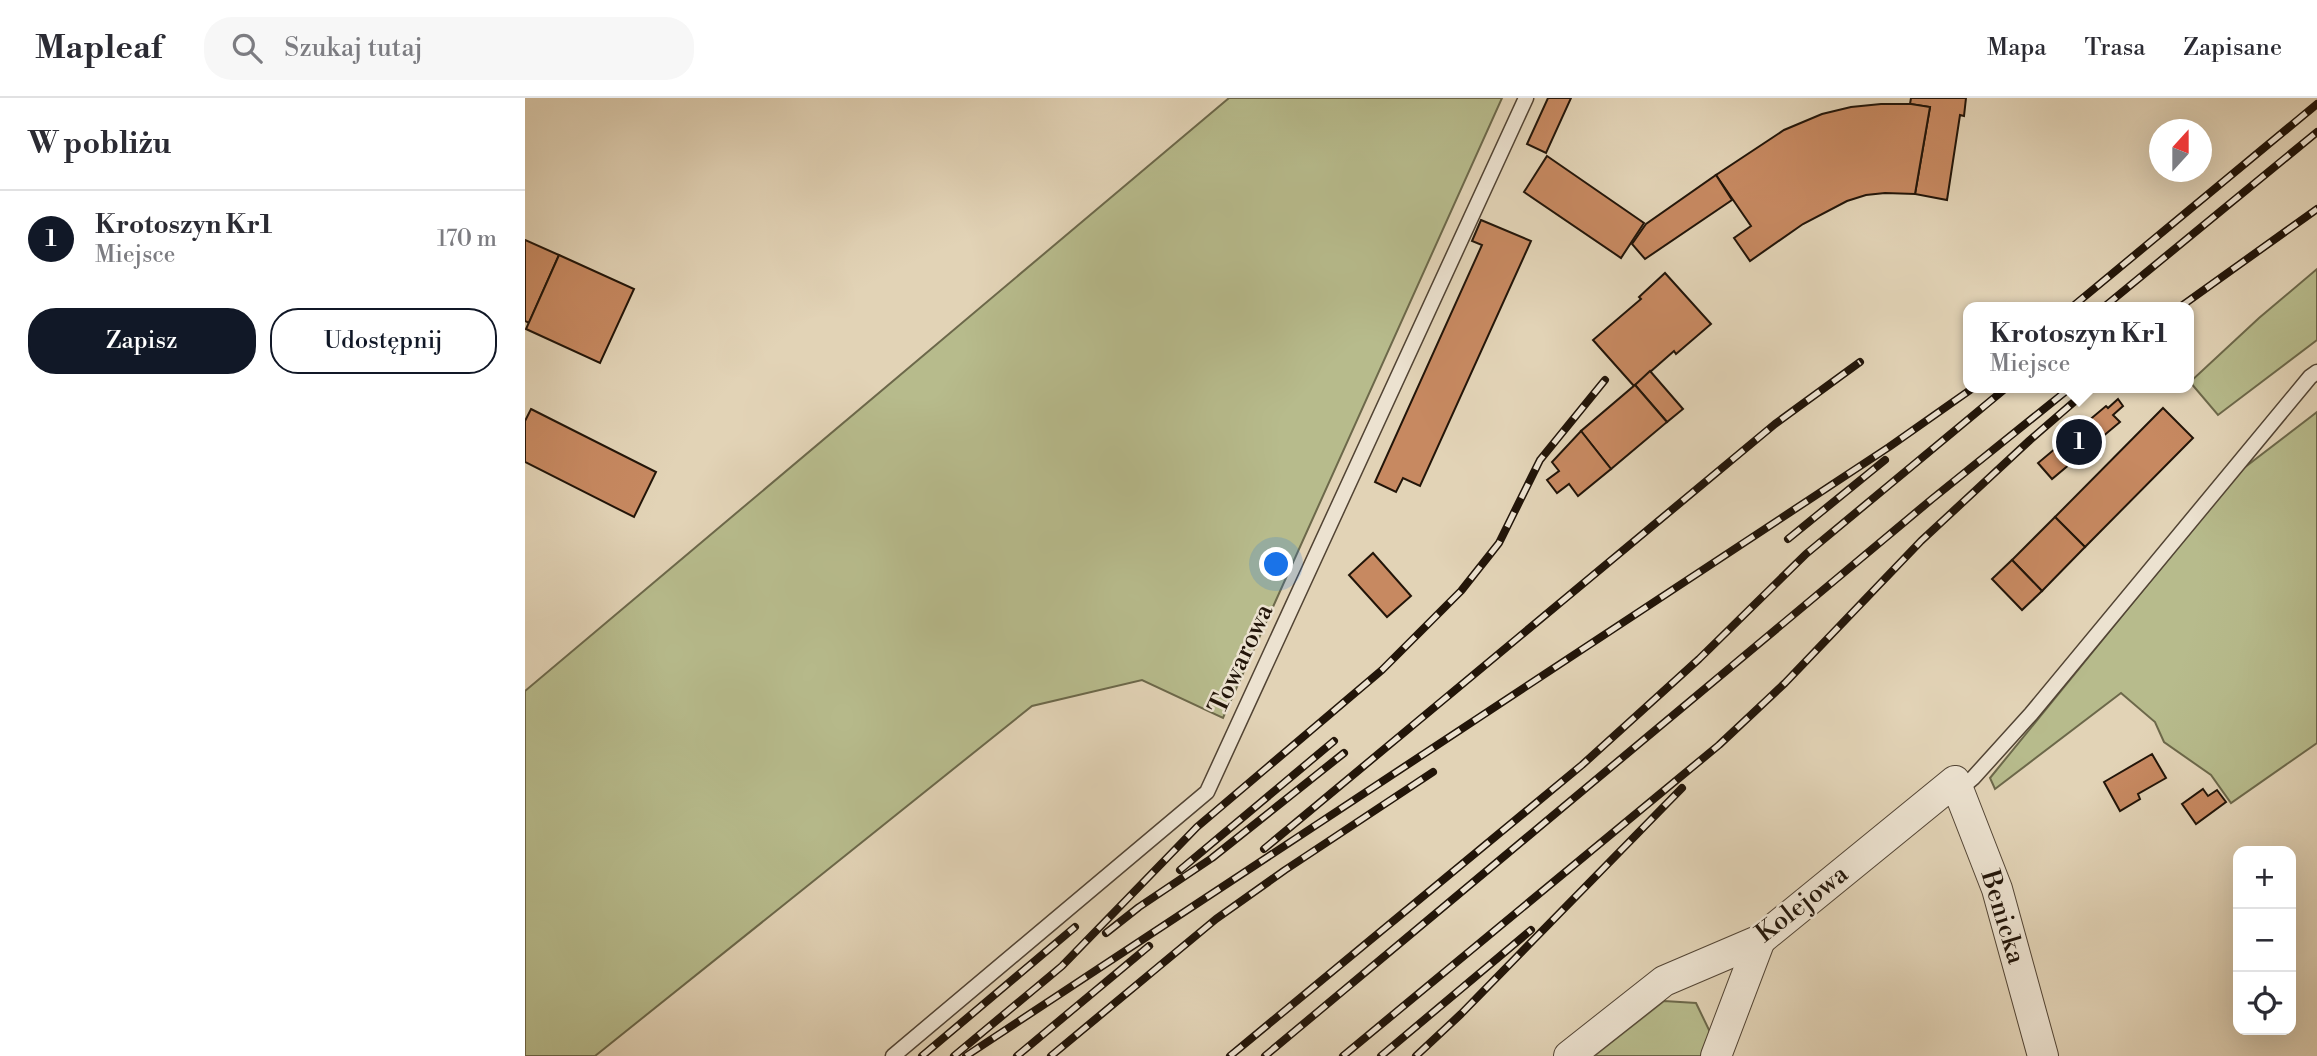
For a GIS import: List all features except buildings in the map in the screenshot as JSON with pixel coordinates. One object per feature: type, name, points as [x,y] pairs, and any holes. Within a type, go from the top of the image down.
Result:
[{"type":"street","name":"Kolejowa","points":[[1569,1056],[1664,981],[1760,940],[1957,785]]},
{"type":"street","name":"Benicka","points":[[1957,785],[1997,889],[2043,1056]]},
{"type":"street","points":[[1716,1056],[1760,940]]},
{"type":"lane","name":"Towarowa","points":[[893,1056],[1207,792],[1526,98]]},
{"type":"lane","points":[[1957,785],[1973,778],[2031,714],[2310,377],[2317,372]]},
{"type":"green space","points":[[1229,98],[1502,98],[1223,718],[1142,680],[1032,706],[595,1056],[525,1056],[525,691]]},
{"type":"green space","points":[[2317,269],[2317,340],[2218,415],[2194,387],[2194,378]]},
{"type":"green space","points":[[2317,412],[2317,743],[2231,803],[2211,775],[2164,742],[2155,722],[2121,693],[1995,789],[1990,778],[2240,471]]},
{"type":"green space","points":[[1664,1001],[1696,1003],[1711,1034],[1703,1056],[1594,1056]]},
{"type":"railway","points":[[2078,302],[2317,104]]},
{"type":"railway","points":[[2110,302],[2317,132]]},
{"type":"railway","points":[[2187,302],[2317,209]]},
{"type":"railway","points":[[1264,849],[1775,424],[1860,362]]},
{"type":"railway","points":[[954,1056],[1062,966],[1197,827],[1382,670],[1461,591],[1499,543],[1540,460],[1605,380]]},
{"type":"railway","points":[[966,1056],[1889,447],[1966,393]]},
{"type":"railway","points":[[1230,1056],[1582,765],[1699,659],[1806,554],[2000,393]]},
{"type":"railway","points":[[1265,1056],[1932,499],[2064,393]]},
{"type":"railway","points":[[1343,1056],[1719,745],[1785,683],[1921,541],[2084,393]]},
{"type":"railway","points":[[1788,539],[1885,460]]},
{"type":"railway","points":[[1180,870],[1334,741]]},
{"type":"railway","points":[[1106,933],[1139,907],[1212,858],[1344,753]]},
{"type":"railway","points":[[1051,1056],[1216,919],[1433,772]]},
{"type":"railway","points":[[1416,1056],[1461,1014],[1682,788]]},
{"type":"railway","points":[[922,1056],[1075,927]]},
{"type":"railway","points":[[1381,1056],[1531,930]]},
{"type":"railway","points":[[1017,1056],[1149,946]]},
{"type":"place","name":"Krotoszyn Kr1","points":[[2079,442]]}]
